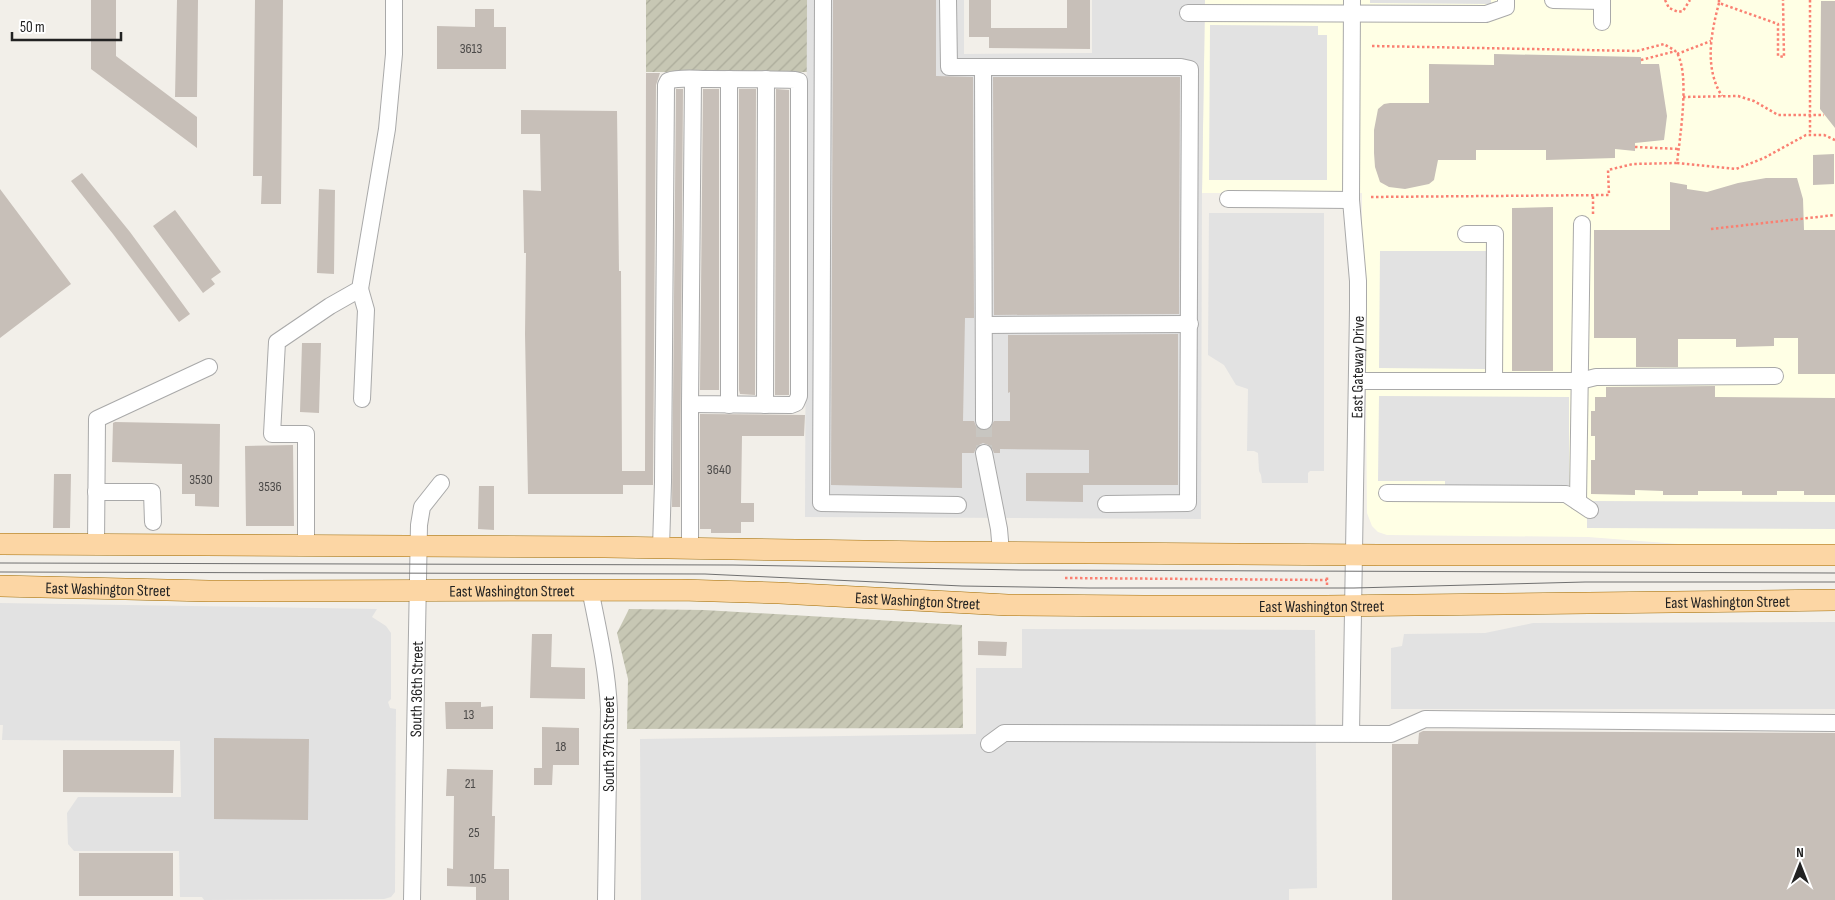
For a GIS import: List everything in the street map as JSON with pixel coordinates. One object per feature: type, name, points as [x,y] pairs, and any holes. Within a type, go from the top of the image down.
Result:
[{"type":"main road","points":[[0,544],[690,548],[1001,552],[1835,555]]},
{"type":"main road","name":"East Washington Street","points":[[0,586],[209,591],[590,589],[779,592],[1008,605],[1354,605],[1835,600]]},
{"type":"street","points":[[362,399],[366,310],[360,289],[386,129],[394,54],[394,0]]},
{"type":"street","points":[[823,0],[820,503],[958,505]]},
{"type":"street","points":[[948,0],[949,67],[1181,67],[1190,69],[1188,503],[1106,504]]},
{"type":"street","points":[[1188,13],[1352,7],[1486,14],[1506,7],[1506,0]]},
{"type":"street","points":[[1553,0],[1602,0],[1602,22]]},
{"type":"street","name":"East Gateway Drive","points":[[1351,733],[1358,381],[1358,281],[1351,200],[1352,7]]},
{"type":"street","points":[[983,67],[984,421]]},
{"type":"street","points":[[661,548],[664,472],[666,85],[668,81],[673,79],[799,81],[799,396],[796,403],[791,405],[690,404]]},
{"type":"street","points":[[690,548],[693,79]]},
{"type":"street","points":[[729,79],[730,405]]},
{"type":"street","points":[[765,405],[766,79]]},
{"type":"street","points":[[1228,199],[1351,200]]},
{"type":"street","points":[[1387,493],[1566,494],[1584,506],[1580,381],[1582,224]]},
{"type":"street","points":[[1466,234],[1496,234],[1494,381]]},
{"type":"street","points":[[306,546],[306,434],[272,434],[277,342],[330,306],[360,289]]},
{"type":"street","points":[[984,324],[1190,324]]},
{"type":"street","points":[[96,545],[97,419],[209,366]]},
{"type":"street","points":[[1358,381],[1580,381],[1596,377],[1775,376]]},
{"type":"street","points":[[984,453],[999,529],[1001,552]]},
{"type":"street","name":"South 36th Street","points":[[412,900],[419,525],[422,507],[441,483]]},
{"type":"street","points":[[96,492],[152,492],[152,522]]},
{"type":"street","name":"South 37th Street","points":[[590,589],[602,647],[609,699],[606,900]]},
{"type":"street","points":[[989,744],[1004,733],[1390,734],[1424,719],[1835,723]]},
{"type":"path","points":[[1665,0],[1669,8],[1678,12],[1683,11],[1690,0]]},
{"type":"path","points":[[1722,96],[1715,80],[1710,50],[1712,28],[1719,1],[1778,24],[1778,56],[1784,57],[1783,0]]},
{"type":"path","points":[[1810,0],[1810,135]]},
{"type":"path","points":[[1641,60],[1676,53],[1711,41]]},
{"type":"path","points":[[1372,46],[1637,51],[1664,44],[1676,53],[1681,63],[1684,97],[1677,163]]},
{"type":"path","points":[[1684,97],[1738,96],[1754,101],[1778,114],[1824,114]]},
{"type":"path","points":[[1371,197],[1609,195],[1608,170],[1633,164],[1677,163],[1736,169],[1764,158],[1806,135],[1824,135],[1835,140]]},
{"type":"path","points":[[1635,147],[1679,149]]},
{"type":"path","points":[[1711,228],[1835,215]]},
{"type":"path","points":[[1327,575],[1327,585]]},
{"type":"path","points":[[1066,578],[1327,580]]},
{"type":"shaded area","points":[[646,0],[807,0],[807,72],[646,72]]},
{"type":"shaded area","points":[[807,0],[964,0],[964,54],[1092,53],[1092,0],[1205,0],[1202,193],[1201,519],[805,517]]},
{"type":"shaded area","points":[[1205,0],[1835,0],[1835,544],[1679,544],[1588,537],[1387,535],[1378,532],[1372,526],[1367,513],[1365,271],[1362,233],[1362,193],[1202,193]]},
{"type":"shaded area","points":[[1370,0],[1491,0],[1491,4],[1370,3]]},
{"type":"shaded area","points":[[1210,25],[1318,26],[1318,35],[1327,35],[1327,180],[1209,180]]},
{"type":"shaded area","points":[[1209,213],[1324,213],[1324,471],[1310,471],[1308,473],[1308,483],[1262,483],[1258,453],[1247,451],[1248,389],[1236,385],[1224,365],[1208,355]]},
{"type":"shaded area","points":[[1380,251],[1486,251],[1485,369],[1379,368]]},
{"type":"shaded area","points":[[1379,396],[1569,397],[1569,486],[1445,486],[1445,481],[1378,481]]},
{"type":"shaded area","points":[[1587,501],[1835,502],[1835,529],[1587,528]]},
{"type":"shaded area","points":[[0,603],[377,609],[372,617],[386,626],[391,633],[391,699],[388,702],[390,708],[396,709],[395,892],[391,897],[384,899],[204,900],[202,897],[180,897],[179,851],[74,851],[68,844],[67,813],[78,797],[181,797],[180,741],[2,740],[3,725],[0,725]]},
{"type":"shaded area","points":[[629,609],[704,610],[962,625],[963,728],[627,729],[628,679],[617,633]]},
{"type":"shaded area","points":[[1835,622],[1835,709],[1391,709],[1391,648],[1402,646],[1404,634],[1485,633],[1533,623]]},
{"type":"shaded area","points":[[1022,629],[1315,630],[1317,888],[1289,889],[1289,900],[641,900],[640,739],[976,734],[976,668],[1022,668]]},
{"type":"building","points":[[91,0],[116,0],[116,56],[197,117],[197,148],[91,69]]},
{"type":"building","points":[[177,0],[198,0],[197,97],[175,97]]},
{"type":"building","points":[[255,0],[283,0],[281,204],[261,204],[262,176],[253,176]]},
{"type":"building","points":[[833,0],[936,0],[936,76],[973,77],[974,318],[965,318],[963,421],[974,421],[976,426],[984,431],[989,429],[994,421],[1010,421],[1008,335],[1178,334],[1178,485],[1083,485],[1083,502],[1026,501],[1026,473],[1089,473],[1089,450],[1000,449],[1000,453],[994,453],[991,446],[983,443],[977,446],[974,453],[962,453],[962,488],[831,485]]},
{"type":"building","points":[[969,0],[991,0],[991,28],[1067,28],[1067,0],[1090,0],[1090,49],[989,48],[989,37],[969,37]]},
{"type":"building","points":[[1821,1],[1835,1],[1835,128],[1820,109]]},
{"type":"building","points":[[475,9],[494,9],[494,27],[506,27],[506,69],[437,69],[437,26],[475,27]]},
{"type":"building","points":[[1494,54],[1641,57],[1641,64],[1659,64],[1667,116],[1664,140],[1635,143],[1635,151],[1615,149],[1615,158],[1546,160],[1546,150],[1476,150],[1476,160],[1438,160],[1434,180],[1429,184],[1405,189],[1389,187],[1380,182],[1375,167],[1374,153],[1374,130],[1378,109],[1384,104],[1390,103],[1429,103],[1429,64],[1494,65]]},
{"type":"building","points":[[646,73],[660,73],[656,85],[653,485],[623,485],[623,494],[528,494],[525,334],[526,253],[524,253],[523,190],[541,191],[540,134],[521,134],[521,110],[617,111],[619,271],[621,271],[622,471],[645,471]]},
{"type":"building","points":[[993,77],[1180,77],[1179,314],[994,315]]},
{"type":"building","points":[[676,89],[683,89],[680,507],[672,507]]},
{"type":"building","points":[[703,89],[719,89],[719,390],[700,390]]},
{"type":"building","points":[[739,89],[756,89],[755,395],[740,394],[739,390]]},
{"type":"building","points":[[776,89],[789,90],[789,395],[775,395]]},
{"type":"building","points":[[1834,154],[1834,184],[1813,185],[1813,155]]},
{"type":"building","points":[[82,173],[130,232],[190,314],[179,322],[71,181]]},
{"type":"building","points":[[1766,178],[1797,178],[1803,199],[1804,230],[1835,230],[1835,374],[1798,374],[1798,338],[1774,338],[1774,346],[1736,347],[1736,339],[1678,339],[1678,367],[1636,367],[1636,338],[1594,338],[1594,230],[1670,230],[1670,182],[1687,185],[1687,189],[1707,192],[1738,183]]},
{"type":"building","points":[[0,189],[71,284],[0,338]]},
{"type":"building","points":[[319,189],[335,190],[334,274],[317,273]]},
{"type":"building","points":[[1553,207],[1553,371],[1512,371],[1512,208]]},
{"type":"building","points":[[175,210],[221,272],[211,279],[215,284],[203,293],[153,226]]},
{"type":"building","points":[[302,343],[321,343],[319,413],[300,412]]},
{"type":"building","points":[[1715,386],[1715,397],[1835,398],[1835,495],[1804,495],[1804,491],[1777,491],[1777,495],[1742,495],[1742,491],[1698,491],[1698,495],[1663,495],[1663,491],[1635,490],[1635,495],[1591,494],[1591,460],[1595,460],[1595,436],[1591,436],[1591,411],[1595,411],[1595,397],[1606,397],[1606,387]]},
{"type":"building","points":[[700,414],[805,415],[804,436],[742,436],[741,503],[754,503],[754,522],[741,522],[741,533],[711,533],[711,529],[700,529]]},
{"type":"building","points":[[113,423],[220,424],[219,507],[195,506],[195,494],[182,494],[182,464],[112,462]]},
{"type":"building","points":[[293,445],[294,526],[246,526],[245,446]]},
{"type":"building","points":[[54,474],[71,474],[70,528],[53,528]]},
{"type":"building","points":[[479,486],[494,486],[494,530],[478,529]]},
{"type":"building","points":[[532,634],[552,634],[551,667],[585,668],[585,699],[530,698]]},
{"type":"building","points":[[978,641],[1007,642],[1006,656],[978,655]]},
{"type":"building","points":[[445,702],[481,702],[481,707],[493,706],[493,729],[446,729]]},
{"type":"building","points":[[542,727],[579,728],[579,765],[553,765],[552,785],[534,785],[534,768],[542,768]]},
{"type":"building","points":[[1423,731],[1835,733],[1835,900],[1392,900],[1392,744],[1418,744],[1419,733]]},
{"type":"building","points":[[214,738],[309,739],[308,820],[214,819]]},
{"type":"building","points":[[63,750],[174,750],[173,793],[63,792]]},
{"type":"building","points":[[447,769],[493,770],[492,816],[495,816],[494,869],[509,869],[509,900],[476,900],[476,887],[447,886],[447,868],[453,869],[454,796],[446,796]]},
{"type":"building","points":[[79,853],[173,853],[173,896],[79,896]]},
{"type":"tunnel","points":[[984,421],[984,453]]},
{"type":"tram line","points":[[0,563],[733,565],[1020,570],[1835,573]]},
{"type":"tram line","points":[[0,572],[705,574],[962,586],[1089,588],[1354,588],[1585,582],[1835,582]]}]
